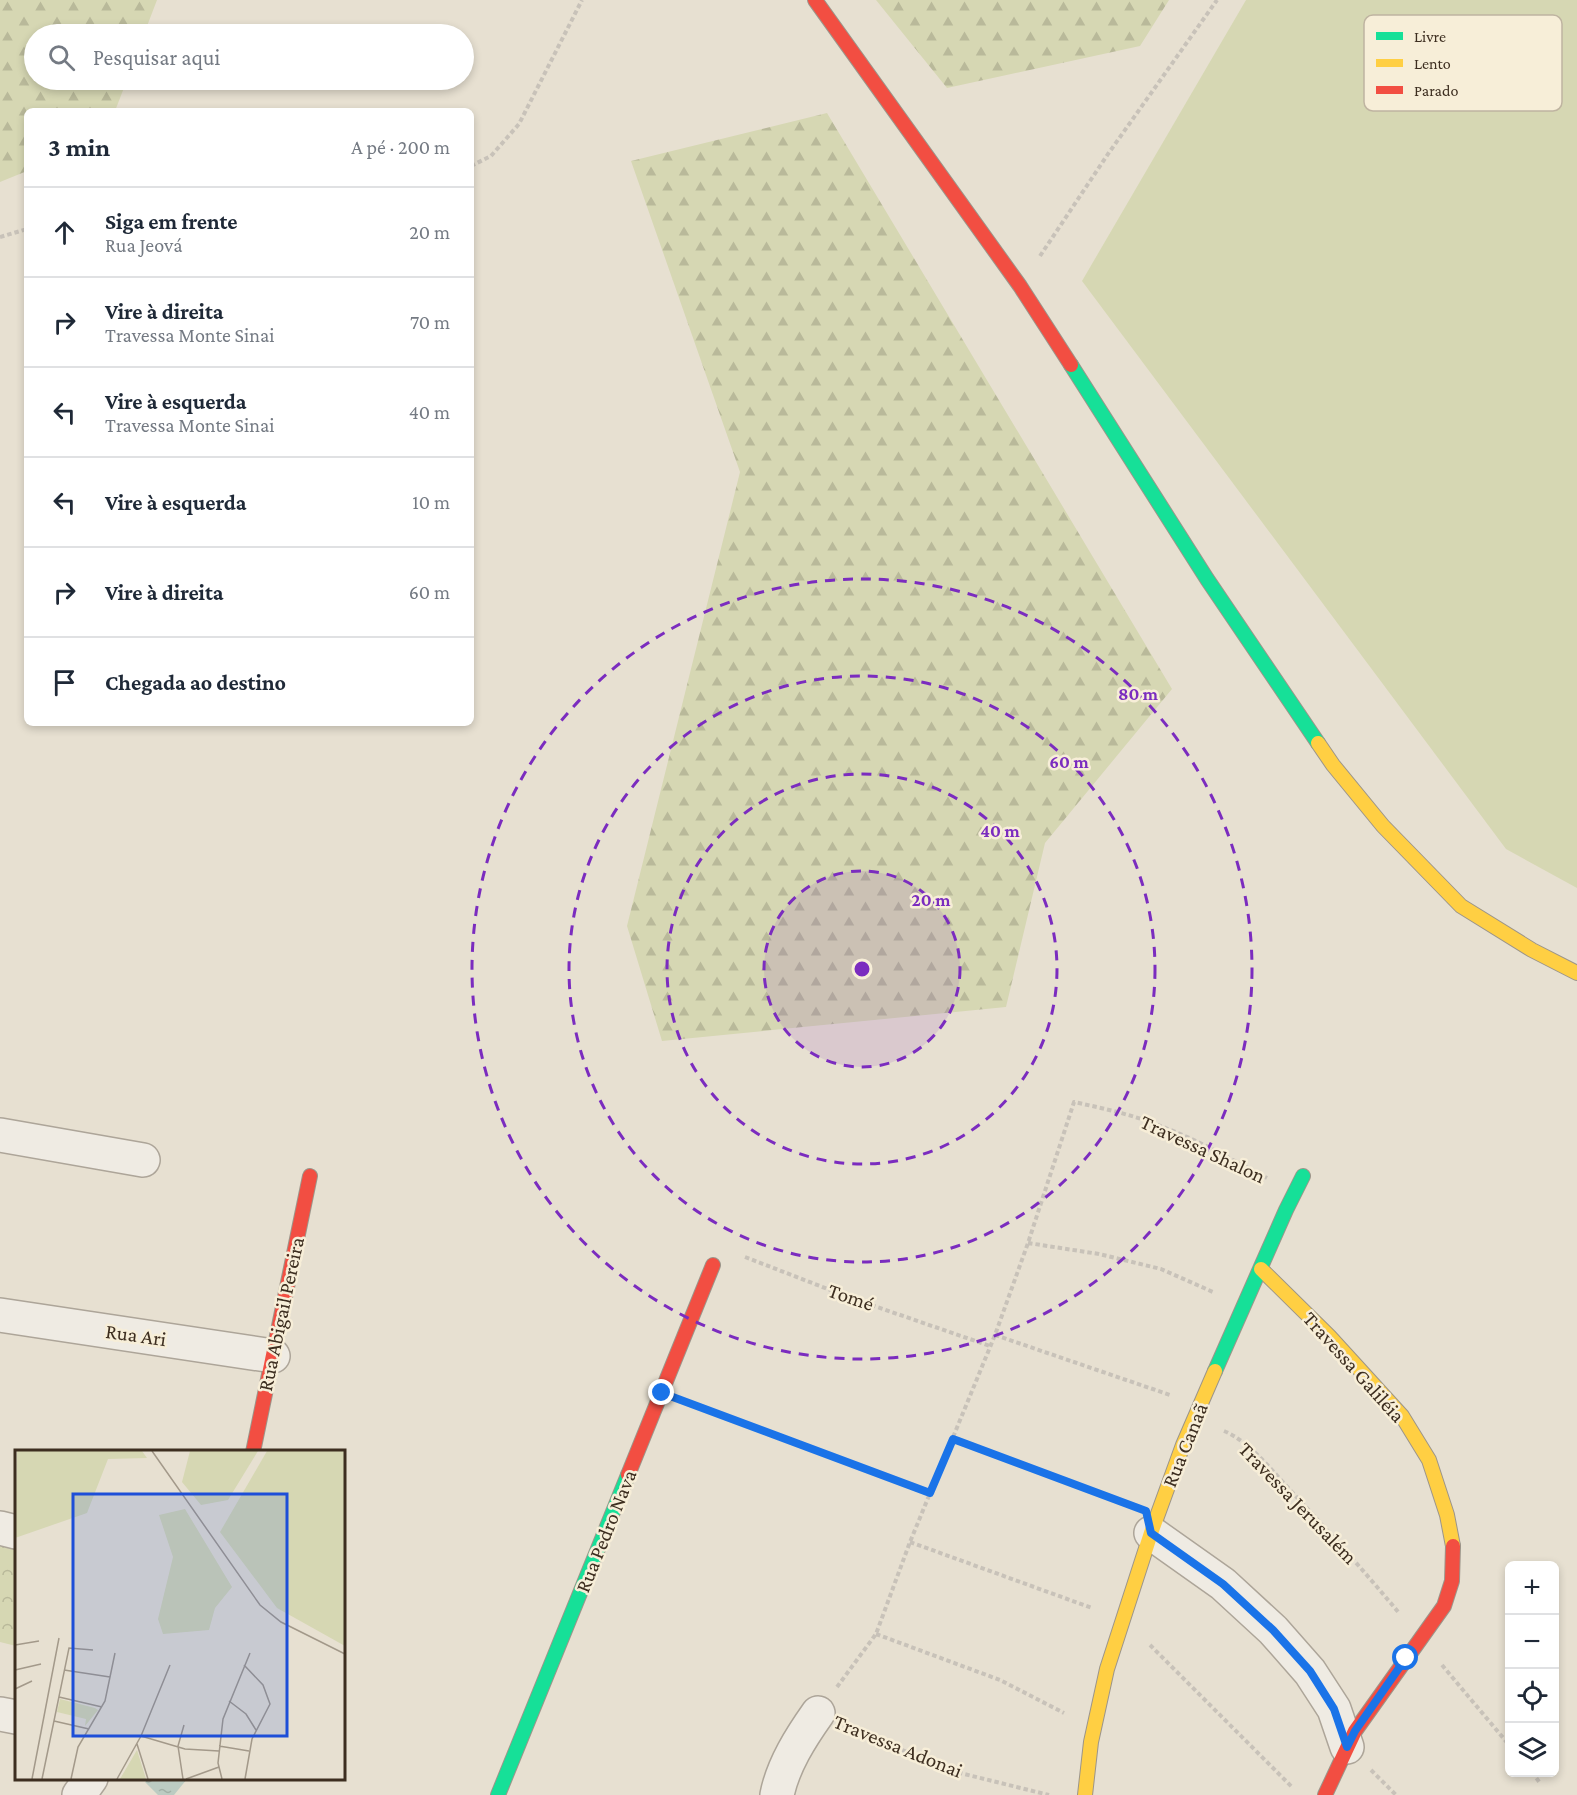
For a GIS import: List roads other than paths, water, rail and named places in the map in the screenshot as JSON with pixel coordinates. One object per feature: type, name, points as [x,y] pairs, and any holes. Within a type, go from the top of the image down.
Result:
[{"type":"street","points":[[815,0],[1020,286],[1207,579],[1333,765],[1383,826],[1461,906],[1532,950],[1577,973]]},
{"type":"street","points":[[0,1135],[143,1160]]},
{"type":"street","name":"Rua Abigail Pereira","points":[[253,1450],[310,1176]]},
{"type":"street","name":"Rua Canaã","points":[[1085,1795],[1091,1742],[1107,1669],[1151,1533],[1194,1419],[1303,1176]]},
{"type":"street","name":"Rua Pedro Nava","points":[[506,1793],[713,1265]]},
{"type":"street","name":"Travessa Galiléia","points":[[1261,1269],[1329,1336],[1402,1416],[1429,1460],[1447,1515],[1454,1553],[1452,1581],[1444,1606],[1355,1731],[1325,1795]]},
{"type":"street","name":"Rua Ari","points":[[0,1315],[273,1356]]},
{"type":"street","points":[[0,1528],[15,1532]]},
{"type":"street","points":[[1151,1533],[1223,1584],[1273,1630],[1310,1671],[1334,1709],[1347,1747]]},
{"type":"street","points":[[777,1795],[794,1751],[818,1713]]},
{"type":"street","points":[[0,1714],[15,1718]]},
{"type":"street","points":[[79,1795],[90,1780]]},
{"type":"water","points":[[147,1780],[186,1780],[174,1795],[158,1795],[145,1782]]}]
